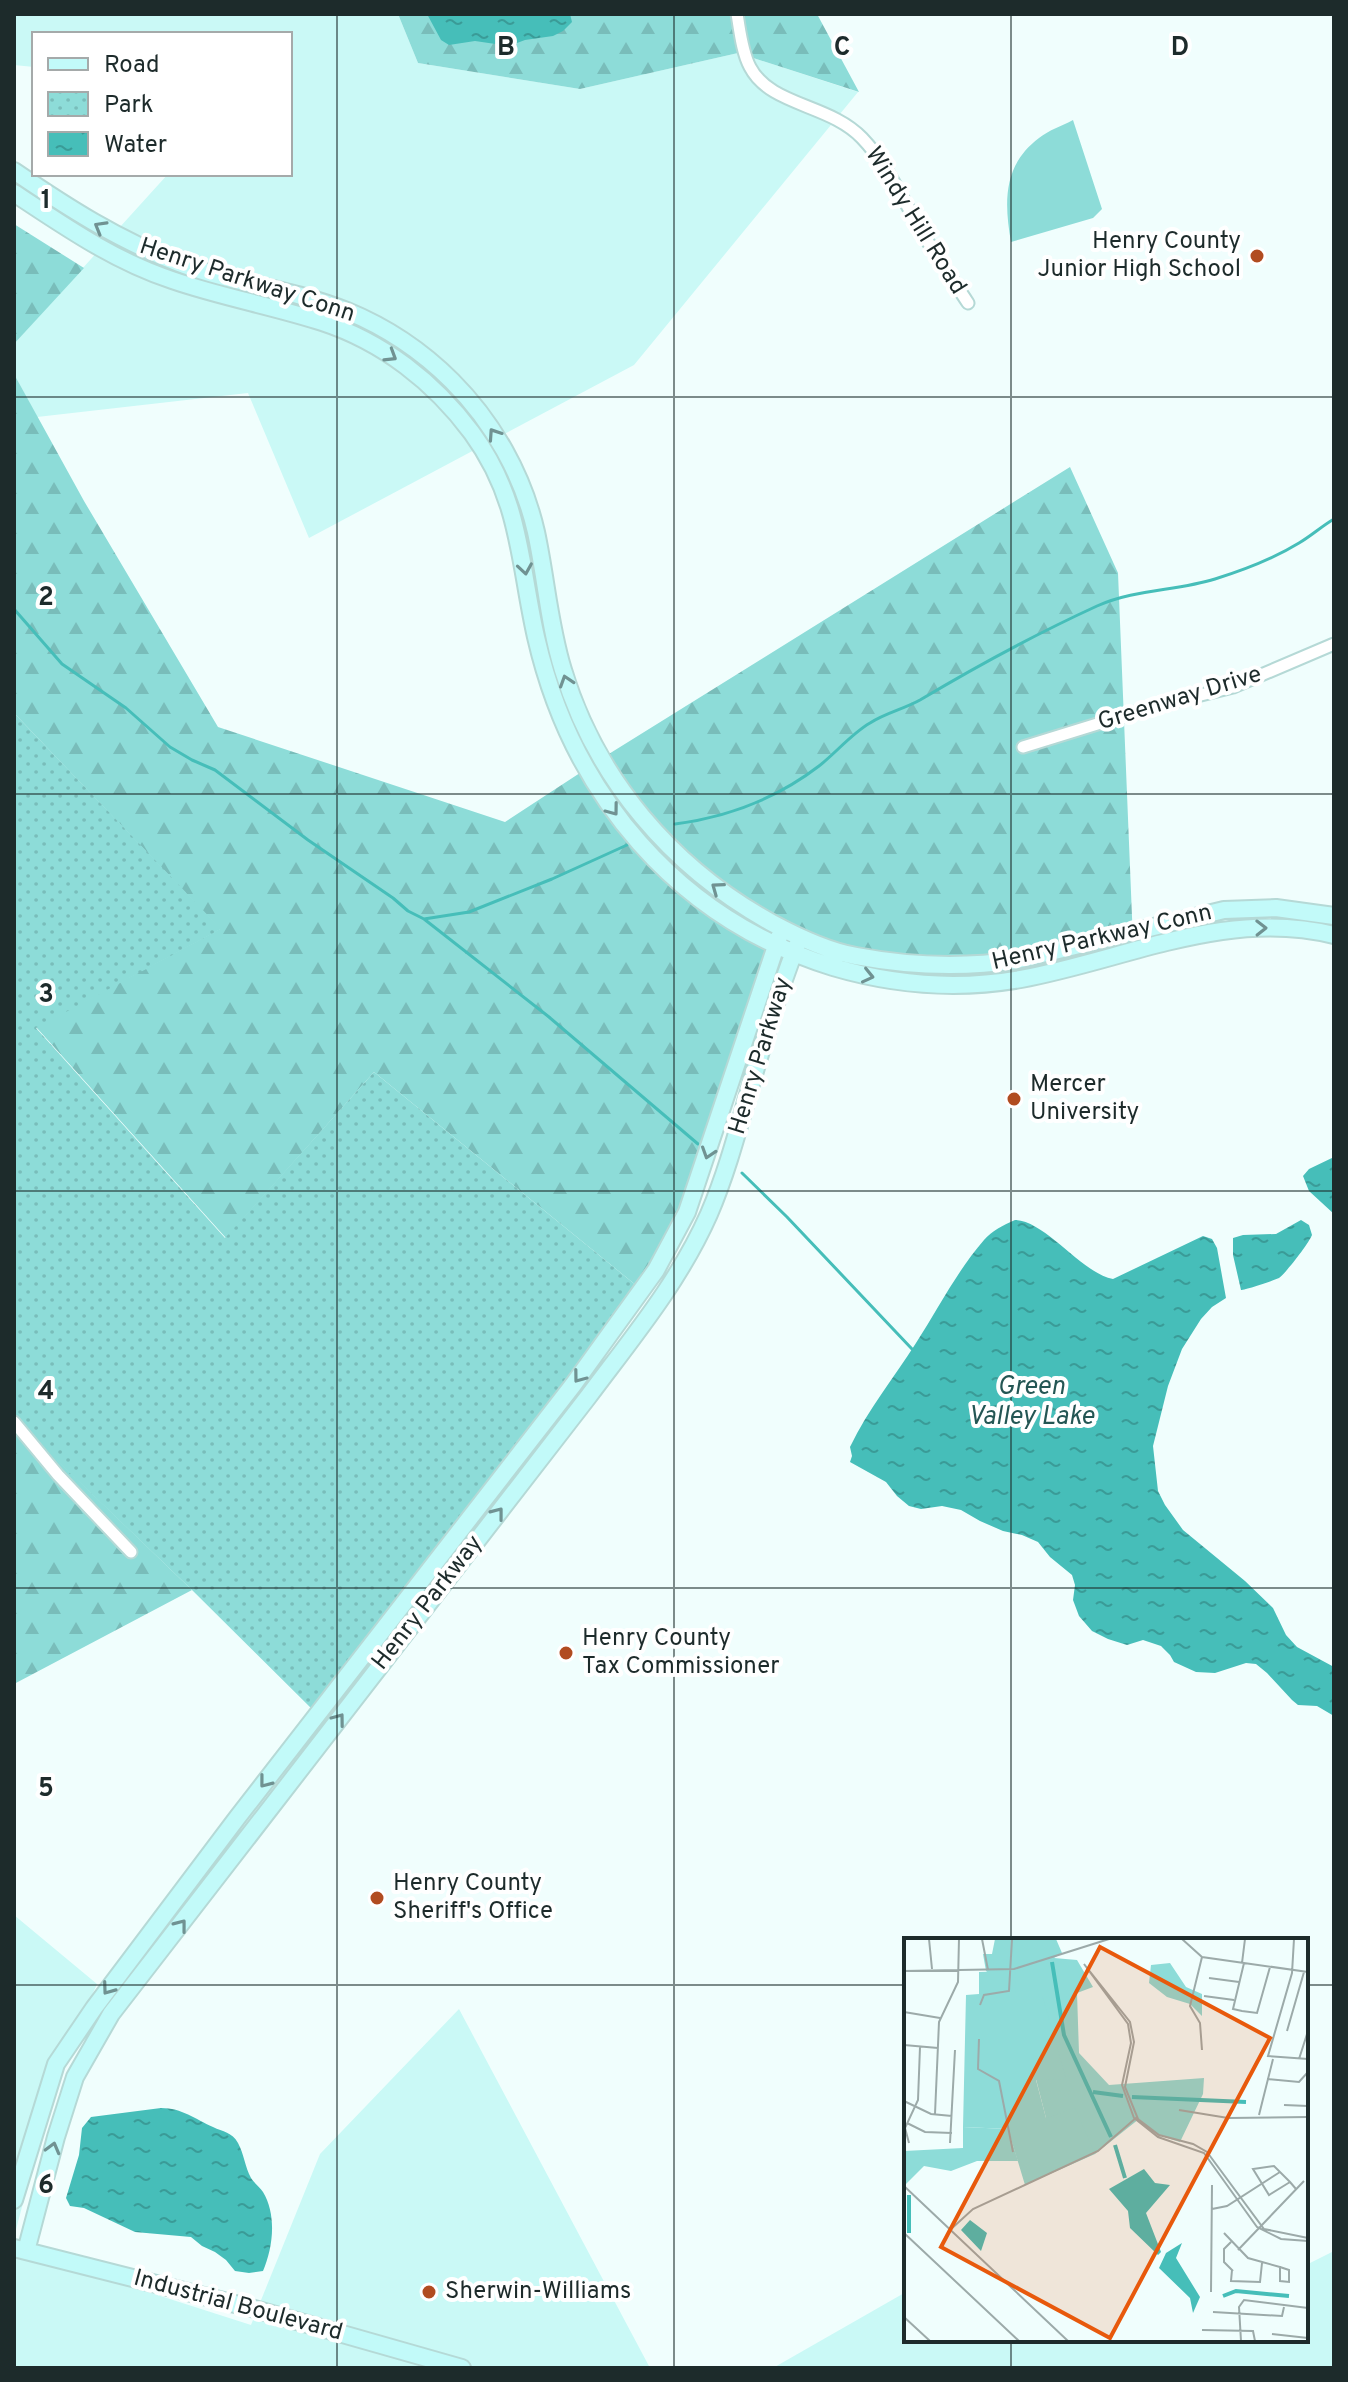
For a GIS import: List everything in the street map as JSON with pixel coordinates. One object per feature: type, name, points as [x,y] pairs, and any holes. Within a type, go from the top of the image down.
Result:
[{"type":"street","name":"Windy Hill Road","points":[[737,14],[746,57],[758,80],[779,95],[834,116],[862,138],[894,183],[968,303]]},
{"type":"street","name":"Henry Parkway Conn","points":[[14,171],[92,222],[148,251],[182,265],[345,311],[378,326],[432,362],[453,382],[493,430],[517,474],[529,506],[562,666],[572,697],[598,754],[617,784],[661,840],[734,901],[800,938],[854,956],[941,966],[982,965],[1057,952],[1105,937],[1224,910],[1276,908],[1334,916]]},
{"type":"street","name":"Henry Parkway Conn","points":[[14,193],[80,236],[141,268],[212,292],[324,322],[396,358],[426,381],[471,433],[504,492],[520,544],[533,623],[551,693],[591,779],[638,843],[671,875],[715,910],[775,946],[878,978],[914,984],[981,984],[1022,979],[1183,937],[1223,930],[1291,928],[1334,935]]},
{"type":"street","name":"Greenway Drive","points":[[1023,747],[1149,708],[1233,687],[1334,644]]},
{"type":"street","name":"Henry Parkway","points":[[14,2200],[56,2064],[94,2008],[573,1385],[656,1270],[687,1212],[783,928]]},
{"type":"street","name":"Henry Parkway","points":[[20,2250],[75,2077],[111,2014],[665,1296],[709,1214],[727,1165],[762,1044],[800,938]]},
{"type":"street","points":[[14,1422],[58,1475],[131,1552]]},
{"type":"street","name":"Industrial Boulevard","points":[[20,2250],[251,2308],[462,2368]]},
{"type":"shaded area","points":[[14,14],[398,14],[418,63],[580,89],[738,53],[858,92],[634,365],[309,538],[248,393],[37,417],[14,374],[14,344],[166,176],[292,176],[292,32],[32,32],[32,67],[14,65]]},
{"type":"shaded area","points":[[14,1915],[97,1984],[58,2071],[14,2237]]},
{"type":"shaded area","points":[[459,2009],[650,2368],[14,2368],[14,2249],[251,2325],[320,2154]]},
{"type":"shaded area","points":[[1334,2251],[1334,2368],[773,2368],[904,2293],[904,2342],[1308,2342],[1308,2264]]},
{"type":"green space","points":[[398,14],[817,14],[859,92],[738,53],[580,89],[418,63]]},
{"type":"green space","points":[[1073,120],[1102,209],[1093,218],[1011,242],[1007,199],[1012,172],[1018,160],[1039,138]]},
{"type":"green space","points":[[14,224],[84,268],[14,344]]},
{"type":"green space","points":[[14,374],[84,501],[218,727],[505,822],[1070,467],[1118,573],[1133,941],[975,973],[804,935],[648,1295],[374,1072],[226,1238],[36,1027],[220,929],[14,713]]},
{"type":"green space","points":[[14,713],[221,929],[36,1028],[225,1238],[374,1072],[648,1295],[318,1715],[25,1430],[14,1434]]},
{"type":"green space","points":[[25,1429],[192,1590],[14,1684],[14,1434]]},
{"type":"water","points":[[427,14],[570,14],[572,22],[553,36],[509,46],[475,41],[449,45],[441,40]]},
{"type":"water","points":[[1334,1157],[1334,1214],[1309,1191],[1303,1176],[1309,1169]]},
{"type":"water","name":"Green Valley Lake","points":[[1015,1220],[1039,1229],[1089,1267],[1113,1279],[1203,1236],[1212,1239],[1217,1248],[1226,1298],[1201,1319],[1182,1349],[1168,1386],[1153,1446],[1158,1491],[1183,1530],[1273,1608],[1286,1635],[1297,1647],[1334,1667],[1334,1716],[1317,1706],[1298,1705],[1256,1664],[1246,1663],[1215,1673],[1196,1672],[1174,1662],[1161,1646],[1143,1640],[1127,1645],[1092,1631],[1079,1616],[1073,1600],[1075,1585],[1072,1575],[1050,1557],[1038,1542],[1003,1531],[961,1510],[942,1506],[921,1509],[909,1506],[886,1482],[850,1462],[850,1447],[865,1419],[965,1264],[987,1237]]},
{"type":"water","points":[[1301,1220],[1309,1225],[1312,1235],[1287,1270],[1279,1278],[1241,1290],[1233,1255],[1233,1238],[1276,1234]]},
{"type":"water","points":[[161,2108],[188,2114],[236,2139],[249,2174],[263,2192],[270,2211],[271,2242],[263,2271],[235,2271],[226,2260],[191,2237],[135,2232],[84,2208],[70,2206],[66,2198],[79,2155],[82,2128],[91,2117]]},
{"type":"waterway","points":[[675,824],[714,817],[769,797],[803,778],[857,732],[876,720],[1097,606],[1126,596],[1201,583],[1237,572],[1289,549],[1334,519]]},
{"type":"waterway","points":[[14,609],[62,664],[126,708],[170,747],[215,770],[308,840],[424,919],[549,1017],[698,1144]]},
{"type":"waterway","points":[[424,919],[469,912],[627,845]]},
{"type":"waterway","points":[[742,1173],[912,1349]]},
{"type":"place","name":"Henry County Junior High School","points":[[1257,256]]},
{"type":"place","name":"Mercer University","points":[[1014,1099]]},
{"type":"place","name":"Henry County Tax Commissioner","points":[[566,1653]]},
{"type":"place","name":"Henry County Sheriff's Office","points":[[377,1898]]},
{"type":"place","name":"Sherwin-Williams","points":[[429,2292]]}]
